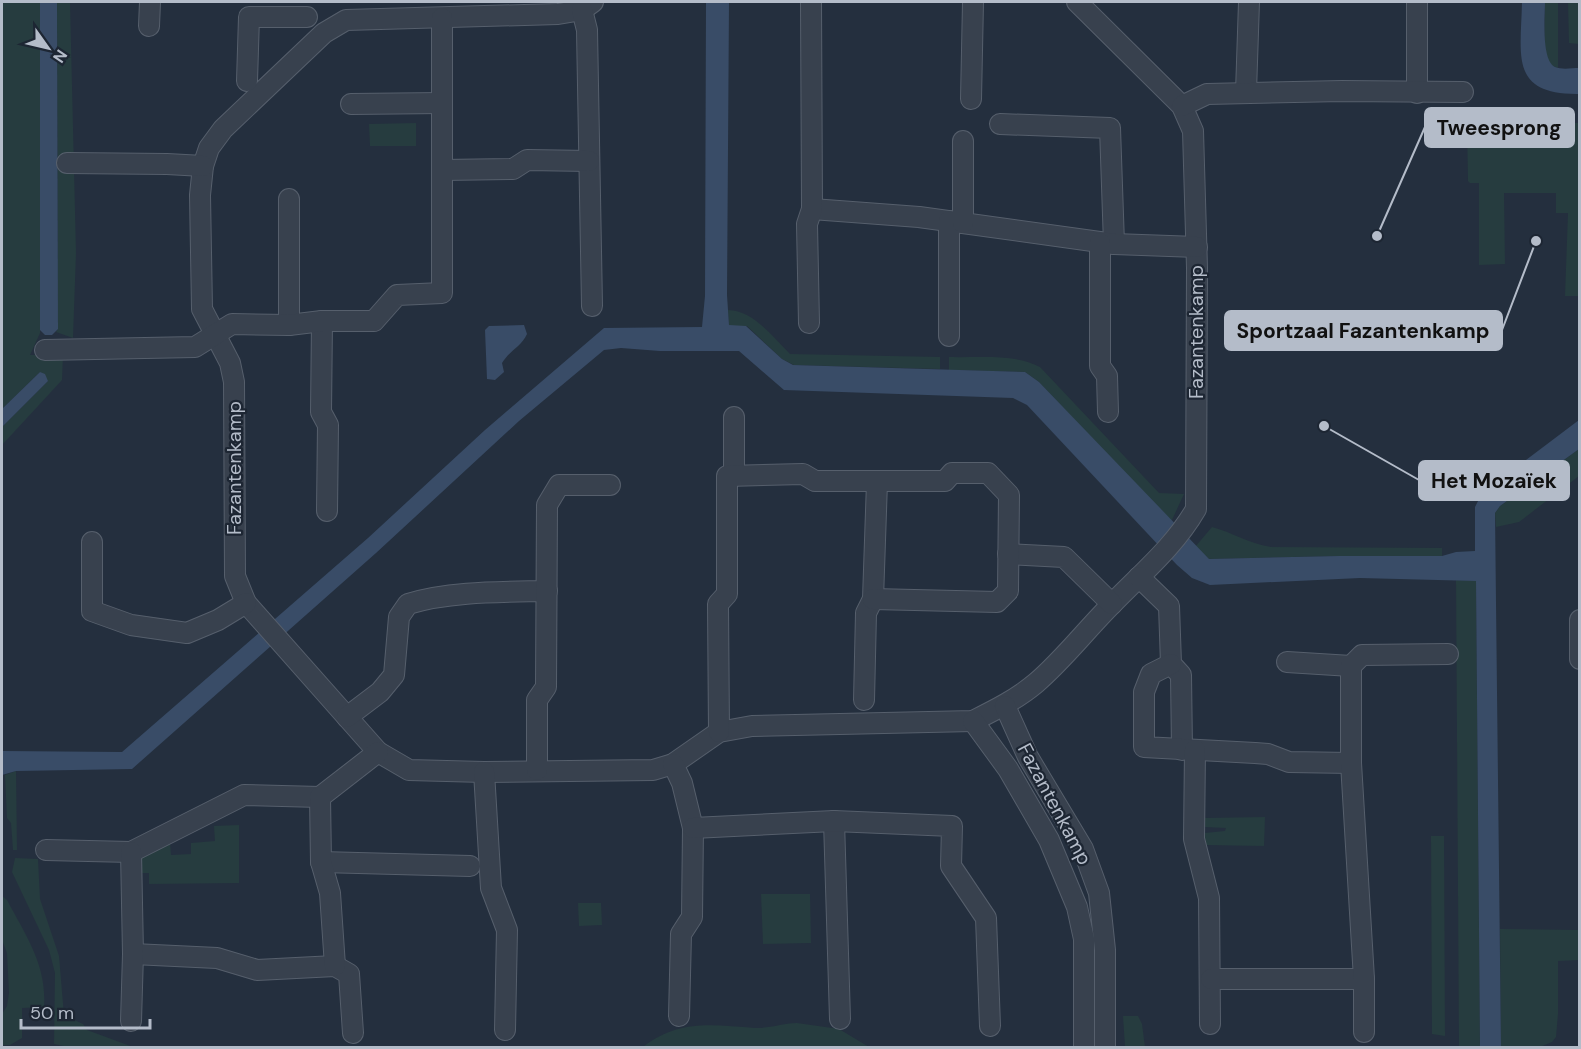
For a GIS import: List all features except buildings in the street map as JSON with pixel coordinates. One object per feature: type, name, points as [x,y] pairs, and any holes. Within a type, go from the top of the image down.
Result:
[{"type":"street","points":[[149,26],[150,2]]},
{"type":"street","points":[[809,323],[807,224],[812,209],[811,2]]},
{"type":"street","points":[[971,99],[973,2]]},
{"type":"street","name":"Fazantenkamp","points":[[592,306],[588,6],[558,14],[470,9],[442,18],[346,20],[324,33],[223,129],[209,148],[203,166],[200,195],[202,309],[230,363],[234,382],[235,576],[246,603],[378,752],[409,770],[484,772],[653,770],[672,764],[719,732],[752,726],[974,721],[1005,706],[1036,683],[1162,555],[1186,526],[1196,509],[1197,247],[1193,130],[1182,106],[1077,2]]},
{"type":"street","points":[[1246,92],[1249,2]]},
{"type":"street","points":[[1417,2],[1417,93]]},
{"type":"street","points":[[247,81],[249,17],[307,9],[324,33]]},
{"type":"street","points":[[45,350],[195,347],[232,324],[289,325],[322,321],[374,321],[397,295],[442,293],[442,18]]},
{"type":"street","points":[[1182,106],[1207,94],[1246,92],[1463,92]]},
{"type":"street","points":[[351,104],[442,103]]},
{"type":"street","points":[[1000,124],[1110,128],[1107,243],[1100,366],[1107,376],[1108,412]]},
{"type":"street","points":[[949,336],[963,141]]},
{"type":"street","points":[[443,170],[513,169],[527,160],[589,161]]},
{"type":"street","points":[[67,163],[203,166]]},
{"type":"street","points":[[289,200],[289,325]]},
{"type":"street","name":"Fazantenkamp","points":[[812,209],[956,222],[1107,243],[1197,247]]},
{"type":"street","points":[[322,321],[321,412],[328,425],[327,511]]},
{"type":"street","points":[[734,417],[734,476]]},
{"type":"street","points":[[719,732],[718,604],[727,594],[727,476],[803,474],[816,481],[945,482],[952,473],[988,473],[1009,495],[1008,591],[997,602],[873,599]]},
{"type":"street","points":[[864,700],[866,613],[873,599],[877,482]]},
{"type":"street","points":[[537,770],[537,700],[546,687],[547,506],[559,485],[610,485]]},
{"type":"street","points":[[92,542],[92,611],[131,625],[187,633],[218,620],[246,603]]},
{"type":"street","points":[[1008,554],[1064,556],[1112,604]]},
{"type":"street","points":[[1140,577],[1169,606],[1171,664],[1181,675],[1194,839],[1209,898],[1210,1024]]},
{"type":"street","points":[[347,717],[380,692],[394,675],[399,617],[408,604],[425,599],[508,591],[547,591]]},
{"type":"street","points":[[1579,623],[1580,659]]},
{"type":"street","points":[[1364,1032],[1364,979],[1351,763],[1351,666],[1362,655],[1448,654]]},
{"type":"street","points":[[1287,662],[1351,666]]},
{"type":"street","points":[[1171,664],[1151,674],[1144,692],[1144,747],[1268,754],[1289,762],[1351,763]]},
{"type":"street","name":"Fazantenkamp","points":[[1005,706],[1028,757],[1083,849],[1099,893],[1105,950],[1105,1047]]},
{"type":"street","name":"Fazantenkamp","points":[[974,721],[1008,769],[1049,840],[1077,907],[1084,939],[1084,1047]]},
{"type":"street","points":[[46,850],[131,852],[244,795],[320,797],[378,752]]},
{"type":"street","points":[[672,764],[682,783],[693,828],[692,917],[681,934],[679,1016]]},
{"type":"street","points":[[484,772],[491,888],[507,930],[505,1029]]},
{"type":"street","points":[[320,797],[321,862],[330,893],[335,966]]},
{"type":"street","points":[[693,828],[834,821],[952,826],[951,866],[986,918],[990,1026]]},
{"type":"street","points":[[834,821],[840,1019]]},
{"type":"street","points":[[131,852],[133,954],[131,1022]]},
{"type":"street","points":[[321,862],[470,866]]},
{"type":"street","points":[[133,954],[217,958],[257,970],[335,966],[349,974],[353,1033]]},
{"type":"street","points":[[1211,979],[1364,979]]},
{"type":"green space","points":[[2,2],[40,2],[40,333],[30,355],[63,355],[62,380],[2,445],[2,427],[48,381],[40,372],[2,409]]},
{"type":"green space","points":[[57,2],[70,2],[76,253],[73,338],[56,332],[58,329]]},
{"type":"green space","points":[[1545,2],[1558,2],[1558,68],[1550,64],[1547,59],[1544,34]]},
{"type":"green space","points":[[1568,2],[1579,2],[1579,44],[1569,43]]},
{"type":"green space","points":[[1467,122],[1579,123],[1579,296],[1565,296],[1568,213],[1556,213],[1556,193],[1504,193],[1505,264],[1479,265],[1479,183],[1468,181]]},
{"type":"green space","points":[[416,123],[416,146],[370,146],[369,124]]},
{"type":"green space","points":[[728,310],[737,311],[754,320],[790,354],[940,357],[940,369],[794,365],[782,359],[747,326],[729,326]]},
{"type":"green space","points":[[949,357],[1007,358],[1040,367],[1159,493],[1184,494],[1171,522],[1039,382],[1025,372],[949,370]]},
{"type":"green space","points":[[1579,449],[1579,476],[1519,522],[1496,527],[1495,513],[1500,506]]},
{"type":"green space","points":[[1212,527],[1271,547],[1442,548],[1442,556],[1209,559],[1195,547]]},
{"type":"green space","points":[[1456,580],[1476,581],[1480,1047],[1459,1047]]},
{"type":"green space","points":[[16,771],[17,850],[13,850],[11,823],[7,818],[5,775]]},
{"type":"green space","points":[[1265,817],[1264,846],[1205,845],[1205,833],[1225,831],[1226,828],[1205,827],[1205,818]]},
{"type":"green space","points":[[239,825],[239,883],[149,884],[149,873],[138,873],[137,860],[170,842],[171,855],[191,854],[191,843],[215,841],[214,826]]},
{"type":"green space","points":[[1431,836],[1444,836],[1445,1036],[1432,1034]]},
{"type":"green space","points":[[15,858],[38,859],[40,899],[59,956],[64,1015],[83,1024],[87,1030],[133,1047],[73,1048],[54,1044],[55,973],[49,950],[12,872]]},
{"type":"green space","points":[[761,894],[810,894],[811,943],[763,944]]},
{"type":"green space","points":[[2,896],[7,900],[34,951],[44,992],[44,1007],[22,1008],[22,1038],[10,1045],[2,1045],[2,1014],[7,1006],[9,993],[7,953],[2,940]]},
{"type":"green space","points":[[578,903],[601,903],[602,925],[579,926]]},
{"type":"green space","points":[[1500,929],[1579,930],[1579,960],[1558,961],[1556,1037],[1552,1042],[1540,1047],[1501,1047]]},
{"type":"green space","points":[[1123,1016],[1138,1016],[1142,1024],[1145,1047],[1125,1047]]},
{"type":"green space","points":[[797,1023],[839,1029],[869,1047],[643,1047],[656,1038],[683,1028],[710,1025],[759,1028]]},
{"type":"water","points":[[40,2],[57,2],[58,329],[52,335],[45,335],[40,330]]},
{"type":"water","points":[[706,2],[729,2],[727,295],[729,325],[746,326],[782,359],[793,365],[1025,372],[1039,382],[1209,559],[1442,556],[1456,552],[1475,551],[1475,507],[1482,493],[1579,420],[1579,449],[1500,506],[1495,513],[1501,1047],[1480,1047],[1476,581],[1360,578],[1210,585],[1192,578],[1177,565],[1027,405],[1013,398],[784,390],[739,351],[660,351],[621,348],[604,350],[519,421],[376,553],[132,769],[16,771],[2,775],[2,751],[122,752],[368,538],[485,430],[604,328],[702,327],[705,296]]},
{"type":"water","points":[[1522,2],[1545,2],[1545,37],[1548,56],[1555,67],[1579,68],[1579,94],[1556,93],[1540,88],[1530,79],[1521,55]]},
{"type":"water","points":[[524,325],[527,334],[502,363],[504,372],[495,380],[487,379],[485,330],[489,326]]},
{"type":"water","points":[[40,372],[45,374],[48,381],[2,427],[2,409]]},
{"type":"place","name":"Tweesprong","points":[[1377,236]]},
{"type":"place","name":"Sportzaal Fazantenkamp","points":[[1536,241]]},
{"type":"place","name":"Het Mozaïek","points":[[1324,426]]}]
